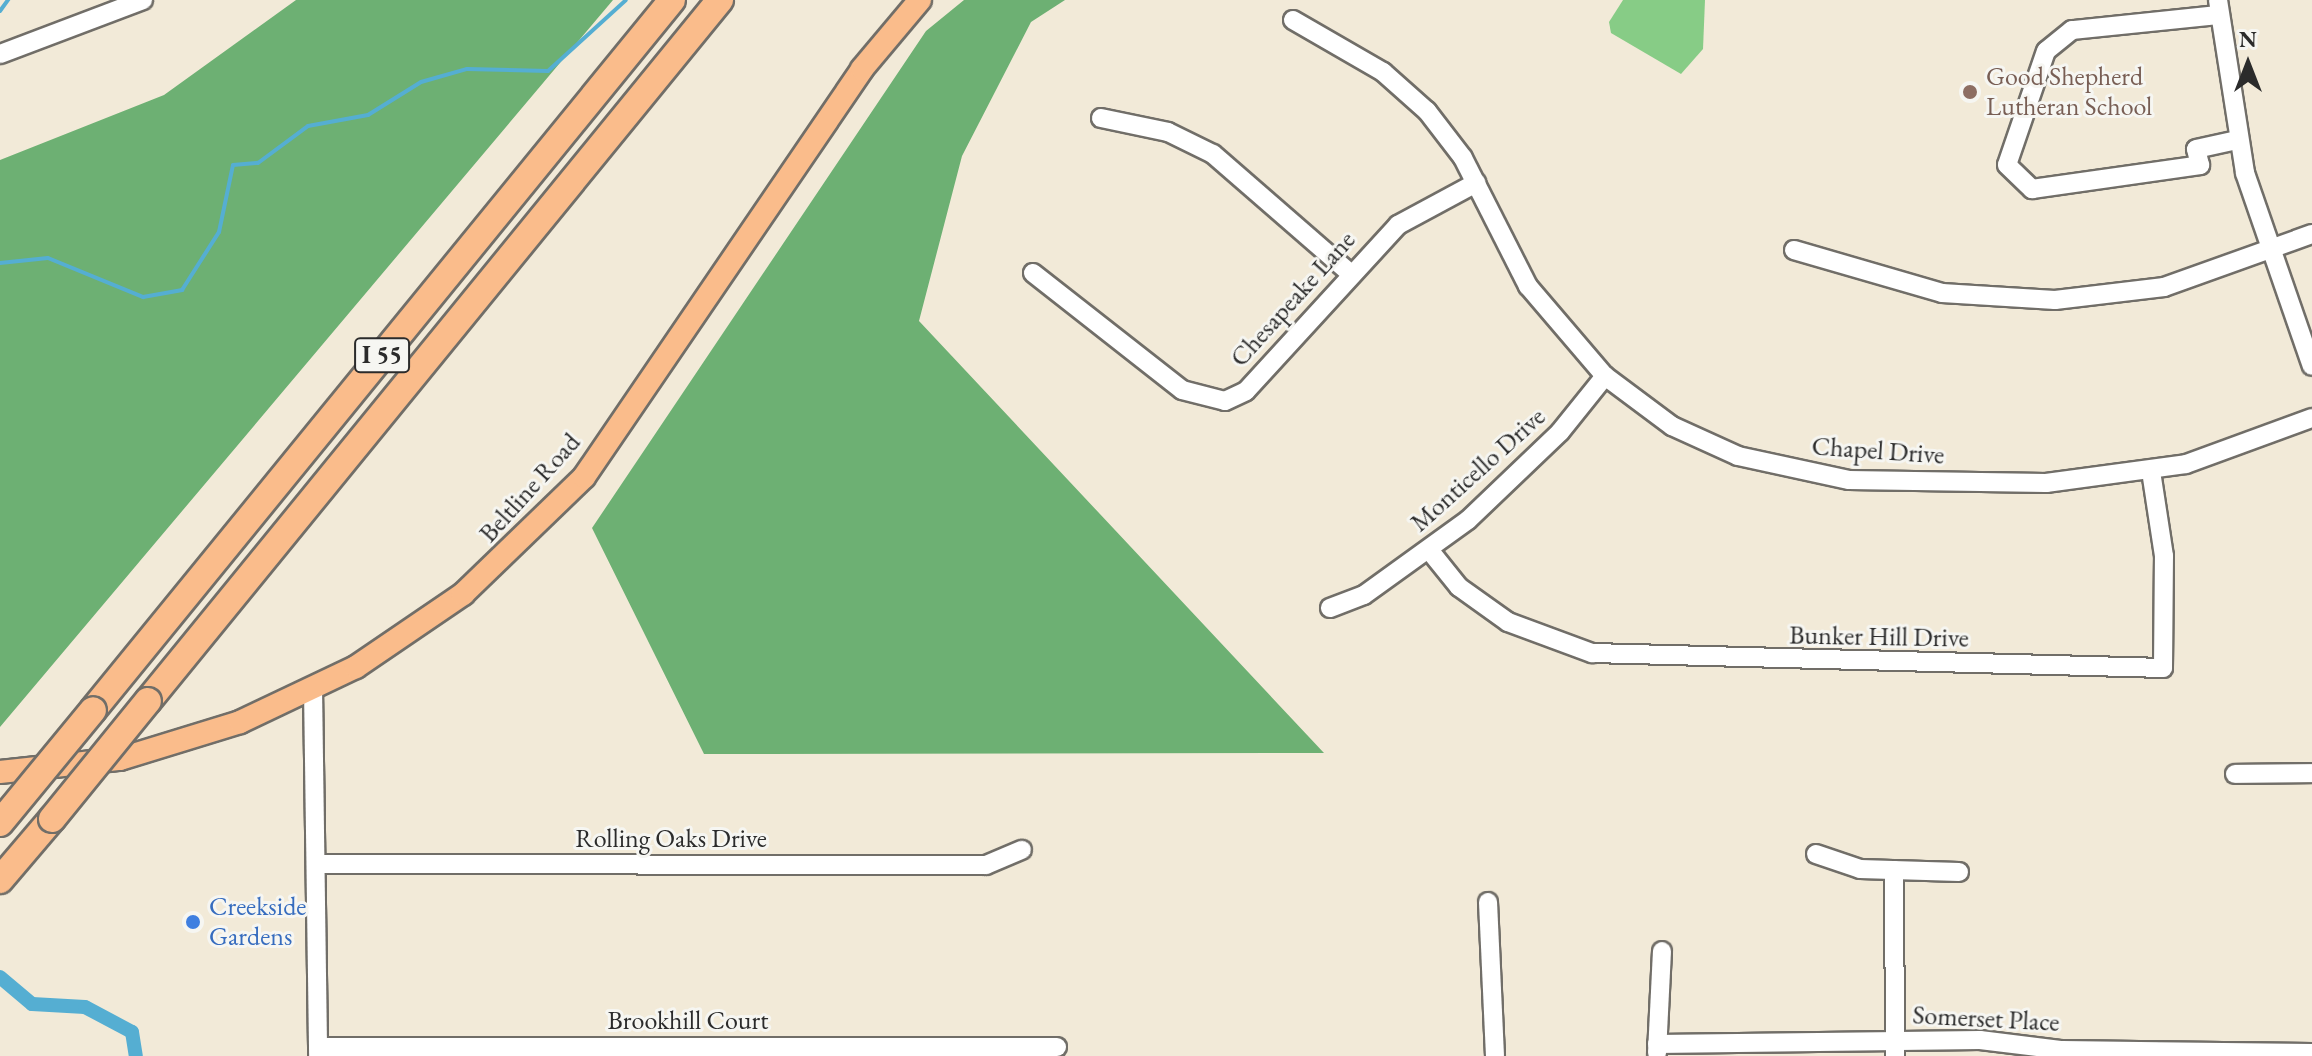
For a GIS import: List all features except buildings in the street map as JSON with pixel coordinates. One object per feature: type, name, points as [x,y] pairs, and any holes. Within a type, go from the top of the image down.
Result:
[{"type":"highway","name":"I 55","points":[[0,823],[672,0]]},
{"type":"highway","name":"I 55","points":[[0,880],[720,0]]},
{"type":"main road","name":"Beltline Road","points":[[0,772],[162,749],[313,688],[430,619],[558,506],[650,384],[862,69],[920,0]]},
{"type":"street","points":[[0,54],[143,0]]},
{"type":"street","points":[[2237,140],[2196,149],[2200,165],[2032,189],[2007,165],[2046,51],[2072,30],[2218,8],[2237,140],[2312,366]]},
{"type":"street","name":"Chapel Drive","points":[[1293,20],[1406,91],[1446,134],[1476,183],[1528,286],[1605,376],[1704,442],[1813,475],[2025,484],[2151,471],[2312,418]]},
{"type":"street","points":[[1101,118],[1168,132],[1213,154],[1351,274]]},
{"type":"street","name":"Chesapeake Lane","points":[[1033,273],[1182,390],[1215,402],[1246,391],[1398,225],[1476,183]]},
{"type":"street","points":[[1794,250],[1886,281],[2014,300],[2164,287],[2312,234]]},
{"type":"street","name":"Monticello Drive","points":[[1330,608],[1430,551],[1560,432],[1605,376]]},
{"type":"street","name":"Bunker Hill Drive","points":[[1430,551],[1459,587],[1499,617],[1592,653],[2163,668],[2165,569],[2151,471]]},
{"type":"street","points":[[313,688],[318,1052]]},
{"type":"street","points":[[2235,774],[2312,773]]},
{"type":"street","name":"Rolling Oaks Drive","points":[[316,864],[986,865],[1022,850]]},
{"type":"street","points":[[1816,854],[1836,866],[1959,872]]},
{"type":"street","points":[[1894,870],[1895,1048]]},
{"type":"street","points":[[1488,902],[1495,1056]]},
{"type":"street","points":[[1657,1050],[1662,951]]},
{"type":"street","name":"Brookhill Court","points":[[318,1052],[1057,1047]]},
{"type":"street","name":"Somerset Place","points":[[1657,1050],[1895,1048],[2312,1053]]},
{"type":"green space","points":[[296,0],[613,0],[0,727],[0,160],[164,95]]},
{"type":"green space","points":[[964,0],[1065,0],[1031,22],[962,156],[919,321],[1324,753],[704,754],[592,528],[926,31]]},
{"type":"green space","points":[[1623,0],[1705,0],[1703,49],[1681,74],[1611,33],[1609,22]]},
{"type":"waterway","points":[[0,11],[8,0]]},
{"type":"waterway","points":[[0,263],[48,258],[143,297],[182,290],[219,232],[233,165],[258,163],[308,126],[368,115],[421,82],[467,69],[548,71],[626,0]]},
{"type":"waterway","points":[[0,977],[32,1004],[85,1007],[132,1032],[136,1056]]},
{"type":"place","name":"Good Shepherd Lutheran School","points":[[1970,92]]},
{"type":"place","name":"Creekside Gardens","points":[[193,922]]}]
